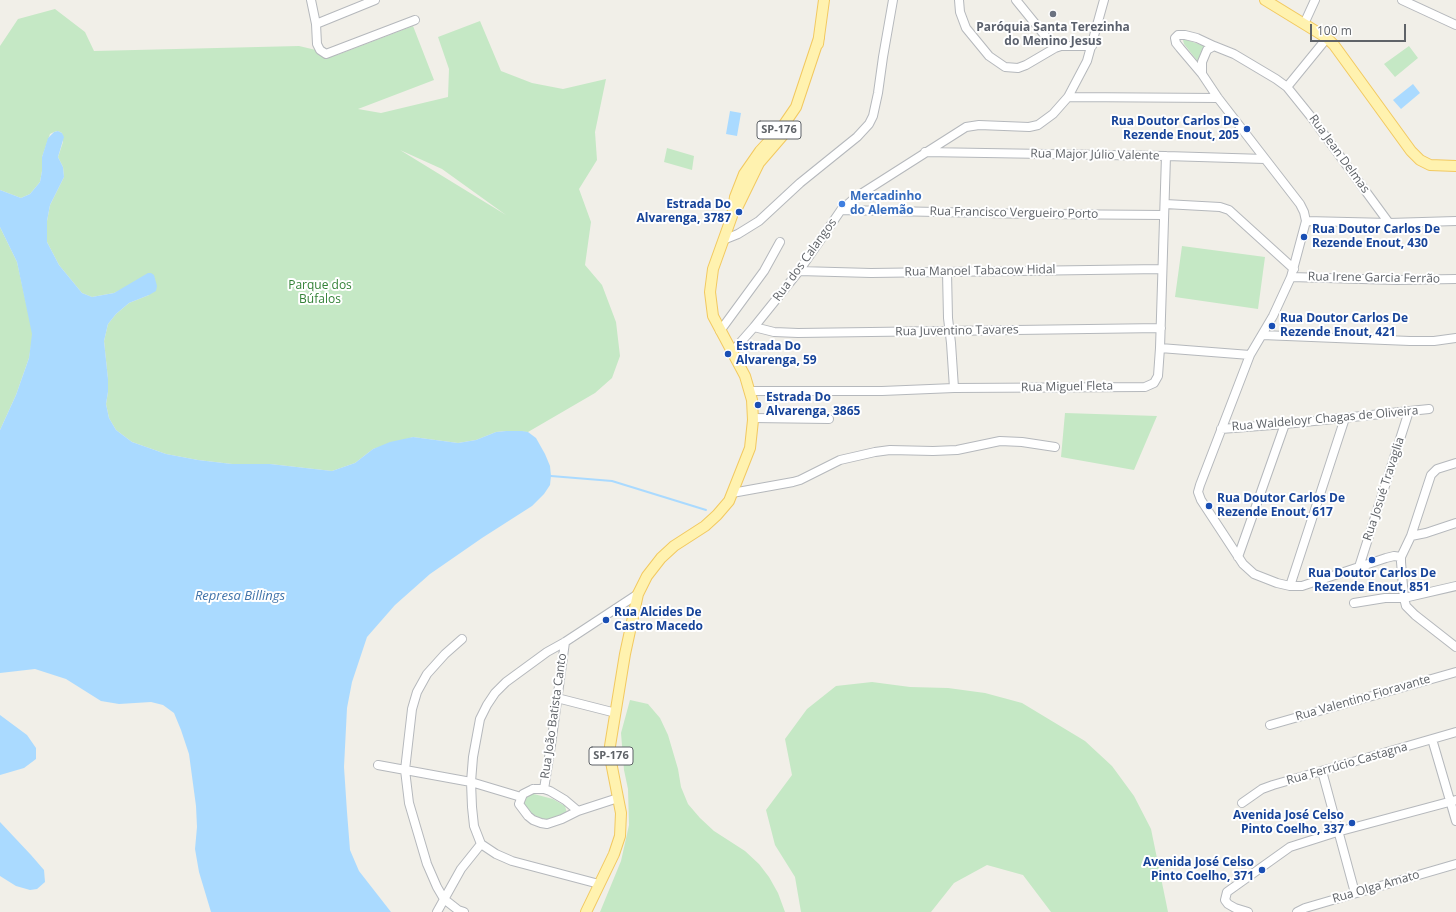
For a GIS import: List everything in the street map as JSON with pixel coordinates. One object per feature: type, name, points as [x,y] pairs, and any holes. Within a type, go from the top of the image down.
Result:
[{"type":"main road","name":"SP-176","points":[[586,912],[614,854],[620,836],[621,813],[610,746],[625,654],[638,594],[647,576],[661,558],[674,546],[705,526],[729,501],[750,448],[753,418],[752,400],[745,376],[713,316],[710,292],[713,269],[732,216],[735,197],[744,174],[760,151],[783,126],[796,107],[819,38],[824,0]]},
{"type":"main road","points":[[1265,0],[1327,38],[1339,52],[1416,157],[1424,163],[1430,165],[1456,166]]},
{"type":"street","points":[[310,0],[316,24],[318,47],[321,52],[326,54],[415,20]]},
{"type":"street","points":[[316,24],[375,0]]},
{"type":"street","points":[[723,240],[738,234],[759,221],[800,183],[857,137],[869,124],[873,116],[878,93],[893,0]]},
{"type":"street","points":[[958,0],[960,12],[966,28],[989,56],[1005,67],[1018,68],[1026,65],[1055,48],[1070,45],[1092,46]]},
{"type":"street","points":[[1016,0],[1055,48]]},
{"type":"street","name":"Rua dos Calangos","points":[[732,352],[754,327],[798,271],[841,210],[856,197],[924,152],[971,125],[1029,127],[1038,125],[1053,114],[1068,97],[1088,61],[1104,0]]},
{"type":"street","points":[[1304,24],[1315,0]]},
{"type":"street","points":[[1402,0],[1456,25]]},
{"type":"street","name":"Rua Jean Delmas","points":[[1202,74],[1176,43],[1175,38],[1178,35],[1197,38],[1234,54],[1287,87],[1312,118],[1389,222]]},
{"type":"street","points":[[1287,87],[1327,38]]},
{"type":"street","points":[[1214,46],[1207,50],[1204,56],[1202,62],[1202,74],[1218,98],[1300,204],[1306,221],[1292,273],[1281,300],[1250,355],[1198,492],[1201,500],[1243,564],[1254,574],[1267,579],[1290,586],[1302,586],[1392,556],[1401,557]]},
{"type":"street","points":[[1068,97],[1218,98]]},
{"type":"street","name":"Rua Major Júlio Valente","points":[[924,152],[1265,158]]},
{"type":"street","name":"Rua Miguel Fleta","points":[[750,391],[882,391],[954,388],[1145,387],[1154,383],[1158,376],[1160,348],[1166,156]]},
{"type":"street","points":[[1165,204],[1220,207],[1229,210],[1292,273]]},
{"type":"street","name":"Rua Francisco Vergueiro Porto","points":[[841,210],[1164,215]]},
{"type":"street","points":[[1306,221],[1456,221]]},
{"type":"street","points":[[720,331],[764,270],[780,242]]},
{"type":"street","name":"Rua Manoel Tabacow Hidal","points":[[798,271],[871,273],[1162,269]]},
{"type":"street","points":[[947,272],[948,318],[952,343],[954,388]]},
{"type":"street","name":"Rua Irene Garcia Ferrão","points":[[1292,273],[1397,280],[1456,279]]},
{"type":"street","name":"Rua Juventino Tavares","points":[[754,327],[774,332],[1161,328]]},
{"type":"street","points":[[1262,335],[1410,341],[1434,341],[1456,338]]},
{"type":"street","points":[[1160,348],[1250,355]]},
{"type":"street","name":"Rua Waldeloyr Chagas de Oliveira","points":[[1221,429],[1429,409]]},
{"type":"street","name":"Rua Josué Travaglia","points":[[1359,567],[1409,412]]},
{"type":"street","points":[[753,418],[829,419]]},
{"type":"street","points":[[1290,586],[1345,418]]},
{"type":"street","points":[[1238,557],[1285,424]]},
{"type":"street","points":[[732,494],[793,482],[840,460],[890,450],[957,450],[1000,441],[1022,442],[1055,447]]},
{"type":"street","points":[[1456,463],[1437,469],[1431,475],[1412,536],[1401,557],[1404,598],[1410,610],[1456,647]]},
{"type":"street","points":[[1412,536],[1456,523]]},
{"type":"street","points":[[1354,603],[1385,598],[1404,598],[1456,586]]},
{"type":"street","points":[[599,884],[512,861],[496,854],[481,844],[474,826],[471,782],[473,757],[479,725],[487,705],[495,693],[506,682],[547,652],[565,642],[638,594]]},
{"type":"street","points":[[462,639],[445,654],[427,674],[417,692],[412,709],[405,770],[409,803],[427,864],[444,899],[458,910],[464,912]]},
{"type":"street","name":"Rua João Batista Canto","points":[[544,789],[565,642]]},
{"type":"street","name":"Rua Valentino Fioravante","points":[[1270,724],[1456,672]]},
{"type":"street","points":[[557,698],[616,713]]},
{"type":"street","name":"Rua Ferrúcio Castagna","points":[[1242,803],[1267,787],[1456,732]]},
{"type":"street","points":[[1432,739],[1453,801],[1456,821]]},
{"type":"street","points":[[378,765],[471,782],[521,797]]},
{"type":"street","points":[[1322,771],[1337,832],[1355,893]]},
{"type":"street","points":[[578,811],[558,795],[544,789],[533,789],[526,791],[521,797],[519,804],[528,816],[541,824],[554,822],[578,811],[618,798]]},
{"type":"street","points":[[1248,912],[1234,910],[1225,900],[1227,892],[1234,885],[1290,847],[1337,832],[1453,801]]},
{"type":"street","points":[[437,912],[461,869],[481,844]]},
{"type":"street","name":"Rua Olga Amato","points":[[1297,912],[1355,893],[1456,864]]},
{"type":"green space","name":"Parque dos Búfalos","points":[[55,9],[85,32],[94,51],[299,46],[337,55],[413,26],[434,80],[358,109],[381,113],[448,97],[449,69],[438,37],[480,21],[501,71],[532,83],[563,89],[606,79],[595,132],[597,160],[579,189],[591,222],[585,265],[602,285],[616,322],[620,356],[612,378],[595,393],[528,432],[496,432],[476,440],[458,443],[413,437],[373,449],[355,463],[332,471],[270,464],[232,464],[198,460],[166,454],[132,442],[116,430],[109,418],[106,404],[108,379],[104,341],[108,324],[116,314],[129,303],[149,295],[127,287],[114,293],[92,297],[82,293],[59,265],[47,242],[47,221],[50,205],[64,177],[63,167],[58,157],[63,142],[62,133],[58,131],[50,134],[42,157],[40,182],[30,194],[21,198],[0,190],[0,46],[18,19]],"holes":[[[400,150],[442,169],[506,215]]]},
{"type":"green space","points":[[1184,39],[1207,47],[1202,51],[1199,63],[1184,44]]},
{"type":"green space","points":[[1409,46],[1418,58],[1395,77],[1384,64]]},
{"type":"green space","points":[[667,148],[694,156],[692,170],[664,162]]},
{"type":"green space","points":[[0,227],[17,262],[33,334],[29,358],[16,395],[0,430]]},
{"type":"green space","points":[[1182,246],[1265,257],[1258,309],[1175,297]]},
{"type":"green space","points":[[1065,413],[1157,416],[1134,470],[1061,457]]},
{"type":"green space","points":[[872,682],[910,687],[948,688],[985,693],[1022,703],[1085,741],[1112,766],[1134,796],[1151,829],[1168,912],[1051,912],[1023,875],[987,865],[954,883],[931,912],[801,912],[795,877],[775,845],[766,810],[792,775],[785,739],[807,709],[836,686]]},
{"type":"green space","points":[[630,700],[648,704],[660,718],[668,735],[678,769],[681,787],[688,804],[714,831],[745,851],[759,864],[769,877],[778,893],[785,912],[600,912],[621,861],[629,825],[628,789],[624,770],[621,733]]},
{"type":"green space","points":[[530,793],[553,799],[565,806],[567,813],[549,820],[535,817],[528,812],[523,803],[525,795]]},
{"type":"water","points":[[1413,84],[1420,93],[1401,109],[1393,100]]},
{"type":"water","points":[[730,111],[741,113],[737,136],[726,134]]},
{"type":"water","name":"Represa Billings","points":[[58,131],[62,133],[64,137],[58,157],[63,167],[64,177],[50,205],[47,221],[47,242],[59,265],[82,293],[92,297],[114,293],[148,273],[154,275],[157,286],[156,291],[129,303],[116,314],[108,324],[104,341],[108,379],[106,404],[109,418],[116,430],[132,442],[166,454],[198,460],[232,464],[270,464],[332,471],[355,463],[373,449],[390,442],[413,437],[458,443],[476,440],[496,432],[522,431],[528,432],[536,438],[545,454],[550,466],[551,476],[550,485],[544,494],[532,506],[430,574],[395,605],[367,637],[352,682],[347,708],[344,767],[350,850],[359,871],[391,912],[211,912],[199,872],[195,849],[197,827],[196,806],[189,754],[174,713],[163,705],[151,702],[119,704],[101,701],[66,679],[35,669],[0,673],[0,430],[16,395],[29,358],[32,334],[17,262],[0,227],[0,190],[21,198],[30,194],[40,182],[42,157],[48,138],[54,132]]},
{"type":"water","points":[[0,715],[27,735],[36,748],[36,759],[24,768],[0,775]]},
{"type":"water","points":[[0,822],[44,870],[45,882],[37,889],[30,890],[16,886],[0,876]]},
{"type":"waterway","points":[[551,476],[612,481],[706,510]]},
{"type":"place","name":"Paróquia Santa Terezinha do Menino Jesus","points":[[1053,14]]},
{"type":"place","name":"Rua Doutor Carlos De Rezende Enout, 205","points":[[1247,129]]},
{"type":"place","name":"Mercadinho do Alemão","points":[[842,204]]},
{"type":"place","name":"Estrada Do Alvarenga, 3787","points":[[739,212]]},
{"type":"place","name":"Rua Doutor Carlos De Rezende Enout, 430","points":[[1304,237]]},
{"type":"place","name":"Rua Doutor Carlos De Rezende Enout, 421","points":[[1272,326]]},
{"type":"place","name":"Estrada Do Alvarenga, 59","points":[[728,354]]},
{"type":"place","name":"Estrada Do Alvarenga, 3865","points":[[758,405]]},
{"type":"place","name":"Rua Doutor Carlos De Rezende Enout, 617","points":[[1209,506]]},
{"type":"place","name":"Rua Doutor Carlos De Rezende Enout, 851","points":[[1372,560]]},
{"type":"place","name":"Rua Alcides De Castro Macedo","points":[[606,620]]},
{"type":"place","name":"Avenida José Celso Pinto Coelho, 337","points":[[1352,823]]},
{"type":"place","name":"Avenida José Celso Pinto Coelho, 371","points":[[1262,870]]}]
